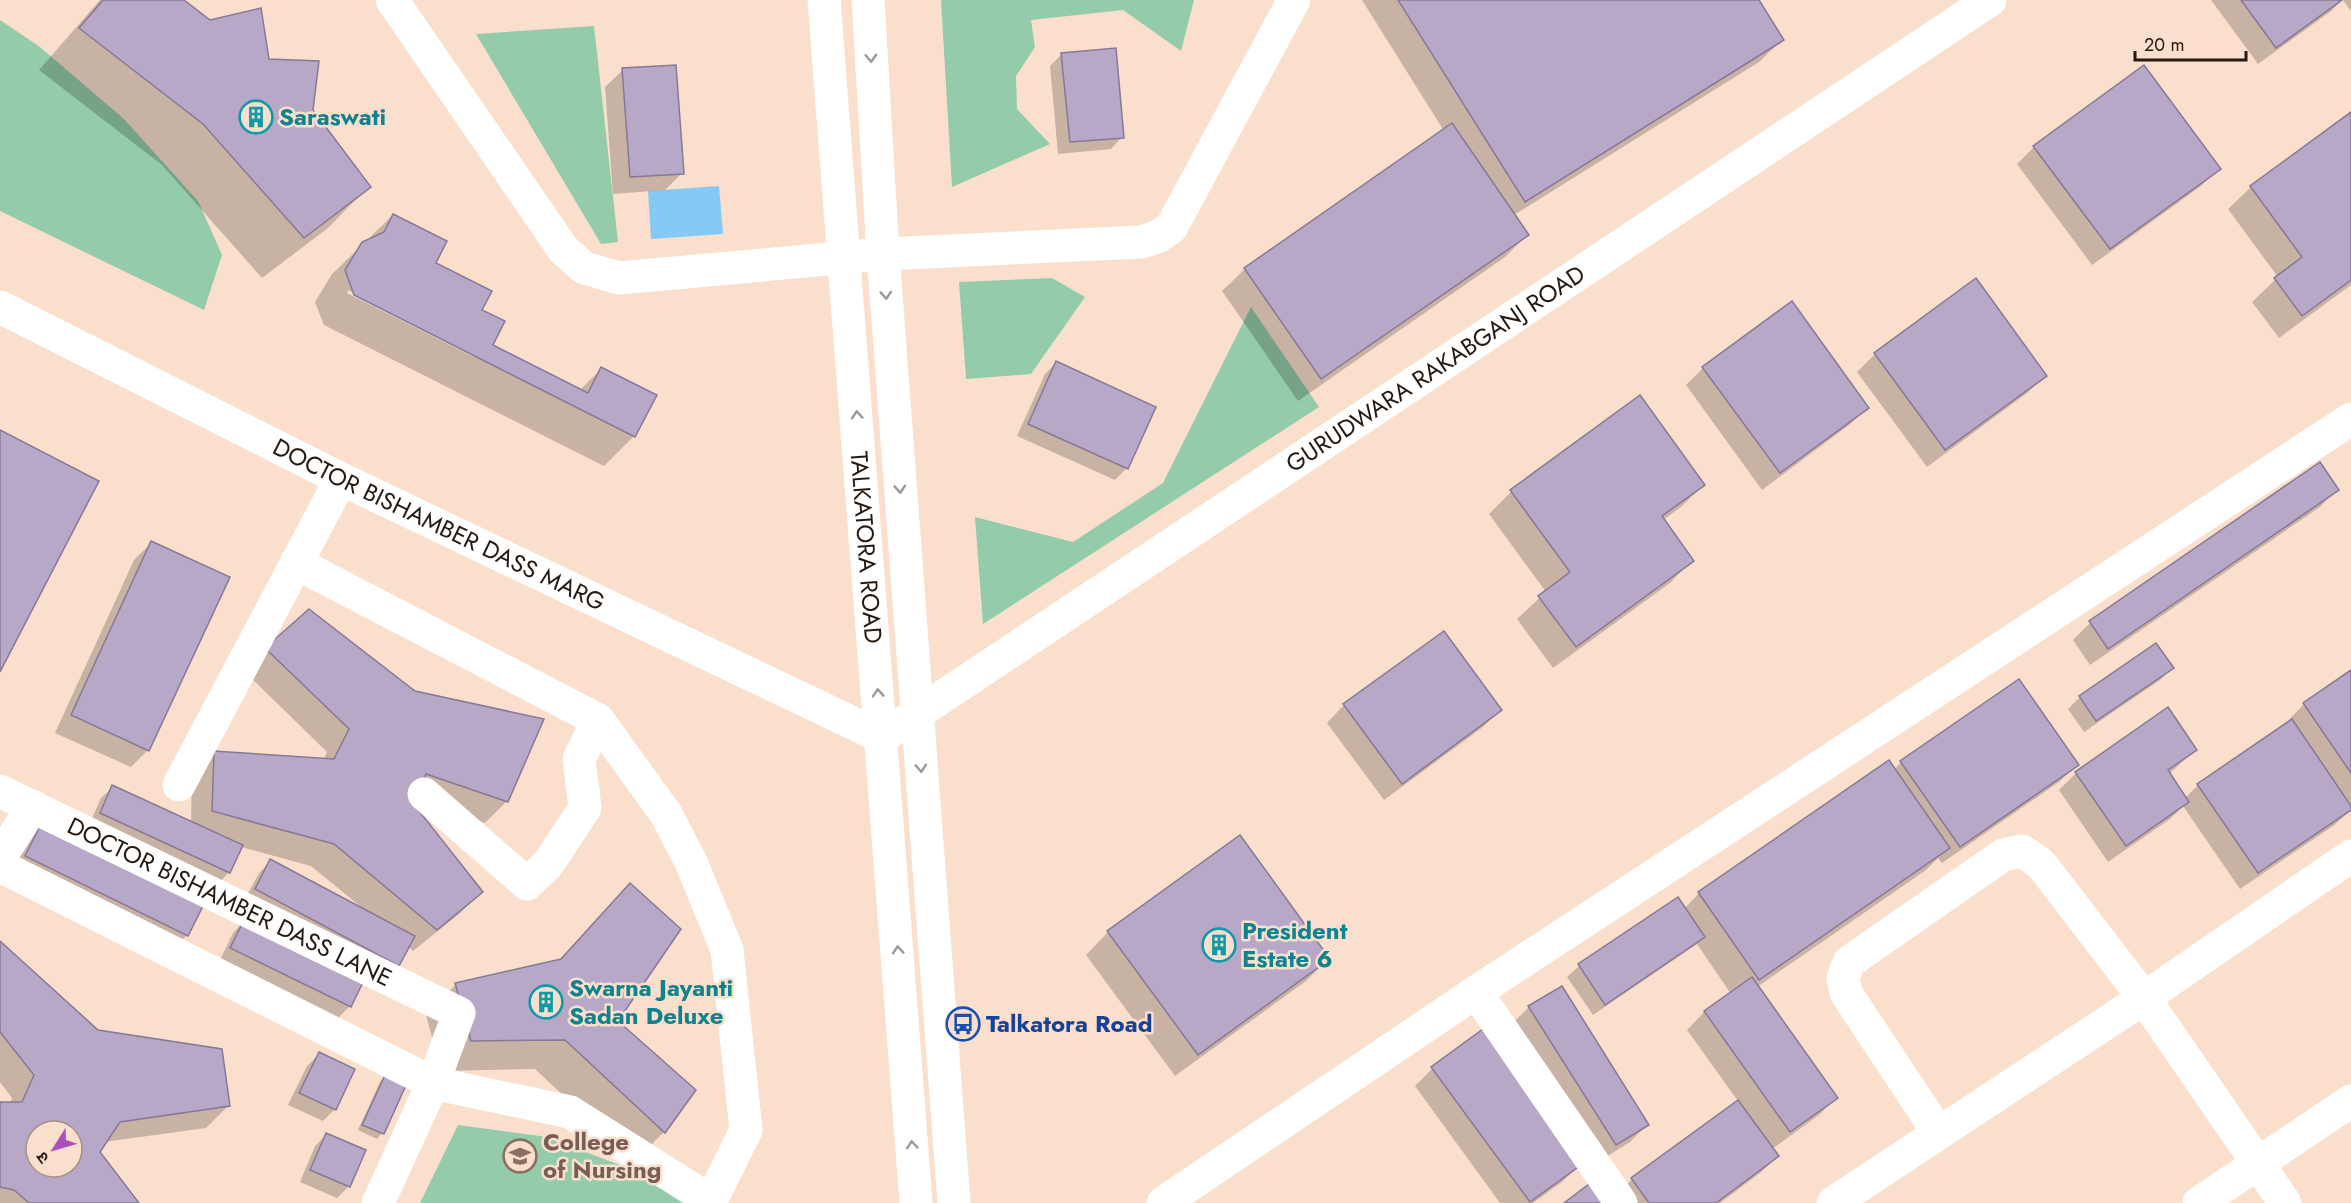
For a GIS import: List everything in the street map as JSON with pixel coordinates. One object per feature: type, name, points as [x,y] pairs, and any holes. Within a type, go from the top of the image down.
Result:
[{"type":"street","points":[[392,0],[563,249],[584,268],[619,278],[883,254],[1141,242],[1157,237],[1171,228],[1294,0]]},
{"type":"street","name":"TALKATORA ROAD","points":[[825,0],[916,1203]]},
{"type":"street","name":"TALKATORA ROAD","points":[[868,0],[883,254],[954,1203]]},
{"type":"street","name":"GURUDWARA RAKABGANJ ROAD","points":[[882,737],[917,716],[1989,0]]},
{"type":"street","name":"DOCTOR BISHAMBER DASS MARG","points":[[0,307],[341,479],[882,737]]},
{"type":"street","points":[[1163,1203],[1476,992],[2351,419]]},
{"type":"street","points":[[179,785],[341,479]]},
{"type":"street","points":[[0,866],[433,1083],[570,1112],[711,1201],[746,1130],[727,950],[691,862],[666,814],[598,720],[296,563]]},
{"type":"street","points":[[424,794],[527,884],[548,864],[585,808],[579,759],[598,720]]},
{"type":"street","name":"DOCTOR BISHAMBER DASS LANE","points":[[0,790],[459,1013],[433,1083]]},
{"type":"street","points":[[0,858],[33,806]]},
{"type":"street","points":[[1938,1132],[1846,993],[1843,978],[1849,962],[2003,855],[2022,851],[2041,864],[2144,998],[2285,1203]]},
{"type":"street","points":[[1833,1203],[2144,998],[2351,856]]},
{"type":"street","points":[[1476,992],[1621,1203]]},
{"type":"street","points":[[378,1203],[433,1083]]},
{"type":"street","points":[[2199,1203],[2351,1101]]},
{"type":"green space","points":[[941,0],[1194,0],[1181,51],[1123,10],[1031,20],[1035,47],[1016,76],[1017,109],[1050,144],[952,187]]},
{"type":"green space","points":[[0,20],[40,47],[124,119],[198,201],[222,255],[204,310],[0,211]]},
{"type":"green space","points":[[594,26],[618,242],[601,244],[476,34]]},
{"type":"green space","points":[[1052,278],[1085,297],[1031,374],[966,379],[959,282]]},
{"type":"green space","points":[[1251,307],[1319,407],[983,624],[975,517],[1073,542],[1163,483]]},
{"type":"green space","name":"College of Nursing","points":[[458,1125],[547,1137],[648,1176],[690,1203],[420,1203]]},
{"type":"water","points":[[719,186],[723,234],[651,239],[648,191]]},
{"type":"building","name":"Saraswati","points":[[103,0],[184,0],[210,20],[261,8],[269,59],[319,61],[313,110],[371,187],[304,238],[203,124],[79,28]]},
{"type":"building","points":[[1398,0],[1759,0],[1784,40],[1525,202]]},
{"type":"building","points":[[2241,0],[2342,0],[2276,48]]},
{"type":"building","points":[[1116,48],[1124,138],[1070,142],[1061,53]]},
{"type":"building","points":[[676,65],[684,174],[630,177],[622,68]]},
{"type":"building","points":[[2144,65],[2221,169],[2110,249],[2033,146]]},
{"type":"building","points":[[2351,112],[2351,280],[2302,316],[2274,278],[2302,257],[2250,186]]},
{"type":"building","points":[[1452,123],[1529,235],[1321,379],[1244,268]]},
{"type":"building","points":[[393,214],[447,241],[436,263],[492,291],[482,310],[505,321],[493,345],[588,393],[601,367],[657,395],[635,437],[354,295],[345,270],[362,242],[384,232]]},
{"type":"building","points":[[1976,278],[2047,376],[1945,450],[1874,353]]},
{"type":"building","points":[[1792,301],[1869,408],[1780,473],[1702,367]]},
{"type":"building","points":[[1056,361],[1156,407],[1128,469],[1028,424]]},
{"type":"building","points":[[1640,395],[1705,485],[1662,516],[1694,561],[1576,647],[1538,596],[1570,572],[1510,490]]},
{"type":"building","points":[[0,430],[99,481],[0,672]]},
{"type":"building","points":[[2320,462],[2339,490],[2108,649],[2089,621]]},
{"type":"building","points":[[151,541],[230,577],[149,751],[71,715]]},
{"type":"building","points":[[309,609],[415,691],[544,719],[508,802],[426,774],[412,802],[483,892],[437,930],[334,844],[212,811],[214,751],[334,759],[349,729],[265,648]]},
{"type":"building","points":[[1444,631],[1502,710],[1402,784],[1343,704]]},
{"type":"building","points":[[2156,643],[2174,668],[2096,721],[2079,696]]},
{"type":"building","points":[[2351,670],[2351,773],[2303,703]]},
{"type":"building","points":[[2019,679],[2079,765],[1960,847],[1900,761]]},
{"type":"building","points":[[2168,707],[2197,750],[2168,770],[2189,802],[2126,846],[2075,772]]},
{"type":"building","points":[[2292,719],[2351,806],[2351,810],[2258,873],[2197,784]]},
{"type":"building","points":[[1889,760],[1950,848],[1759,980],[1698,892]]},
{"type":"building","points":[[112,785],[243,845],[230,873],[100,813]]},
{"type":"building","points":[[43,820],[206,900],[188,936],[25,856]]},
{"type":"building","name":"President Estate 6","points":[[1240,835],[1330,959],[1198,1055],[1107,931]]},
{"type":"building","points":[[270,859],[415,936],[399,966],[255,889]]},
{"type":"building","name":"Swarna Jayanti Sadan Deluxe","points":[[630,883],[681,929],[618,1021],[696,1090],[665,1133],[565,1040],[471,1041],[455,983],[561,959]]},
{"type":"building","points":[[1678,897],[1705,937],[1605,1005],[1578,964]]},
{"type":"building","points":[[244,920],[365,978],[351,1007],[230,948]]},
{"type":"building","points":[[0,941],[98,1030],[222,1049],[230,1106],[120,1122],[100,1152],[139,1203],[29,1203],[14,1190],[0,1187],[0,1102],[22,1102],[34,1075],[0,1032]]},
{"type":"building","points":[[1752,977],[1838,1098],[1790,1132],[1704,1011]]},
{"type":"building","points":[[1562,986],[1649,1125],[1616,1145],[1528,1006]]},
{"type":"building","points":[[1483,1029],[1581,1165],[1530,1202],[1431,1067]]},
{"type":"building","points":[[319,1052],[355,1069],[336,1110],[299,1093]]},
{"type":"building","points":[[385,1075],[406,1085],[384,1134],[362,1125]]},
{"type":"building","points":[[1738,1100],[1779,1156],[1716,1203],[1649,1203],[1631,1178]]},
{"type":"building","points":[[326,1133],[366,1150],[350,1187],[310,1170]]},
{"type":"building","points":[[1593,1181],[1609,1203],[1564,1203]]},
{"type":"place","name":"Saraswati","points":[[256,117]]},
{"type":"place","name":"President Estate 6","points":[[1219,945]]},
{"type":"place","name":"Swarna Jayanti Sadan Deluxe","points":[[546,1002]]},
{"type":"place","name":"Talkatora Road","points":[[963,1024]]},
{"type":"place","name":"College of Nursing","points":[[520,1156]]}]
